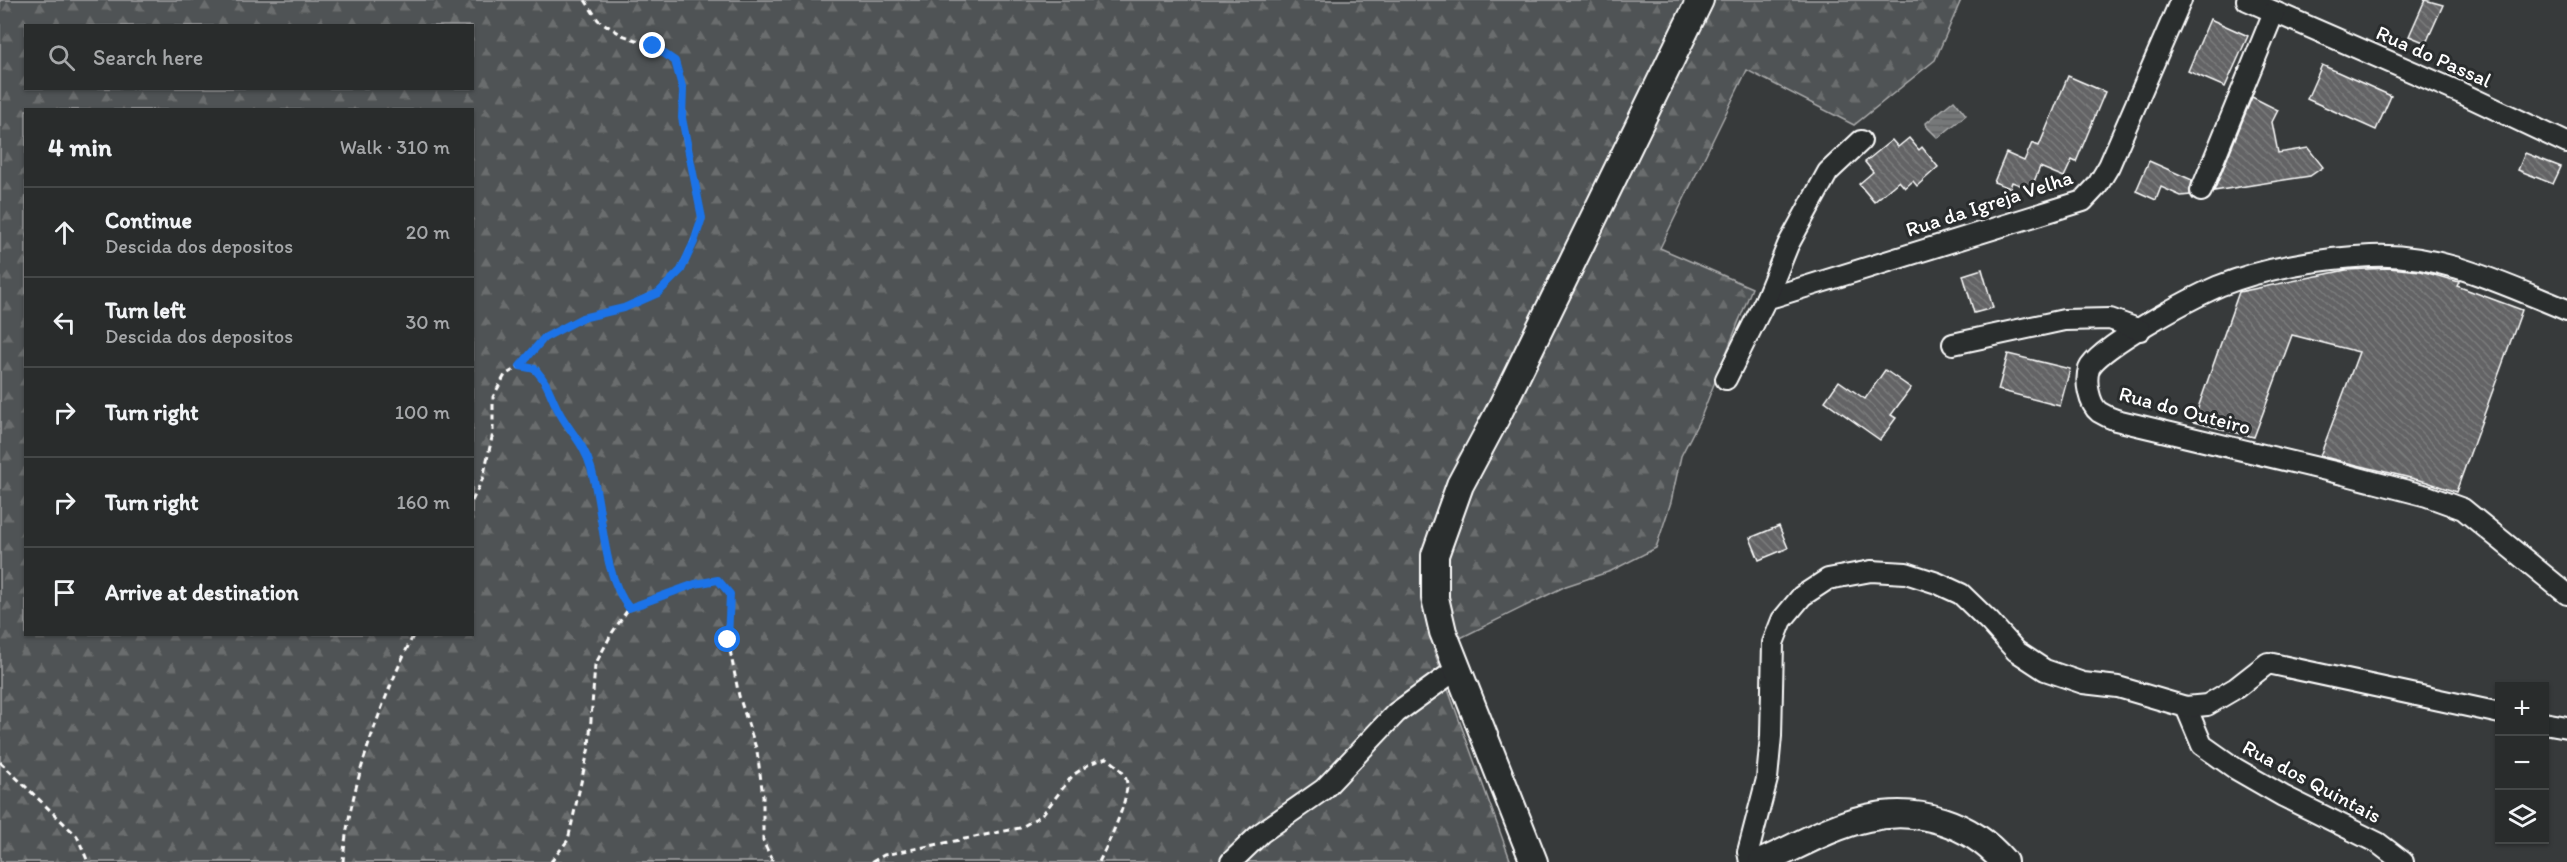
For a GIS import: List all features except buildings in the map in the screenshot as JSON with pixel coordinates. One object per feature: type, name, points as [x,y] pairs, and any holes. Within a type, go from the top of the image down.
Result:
[{"type":"street","points":[[1534,862],[1443,632],[1435,598],[1435,555],[1460,485],[1530,350],[1700,0]]},
{"type":"street","name":"Rua da Igreja Velha","points":[[1766,299],[2083,201],[2097,186],[2109,166],[2181,0]]},
{"type":"street","name":"Rua do Passal","points":[[2247,0],[2462,93],[2567,143]]},
{"type":"street","points":[[2201,191],[2274,12]]},
{"type":"street","points":[[1726,379],[1766,299],[1788,245],[1828,172],[1861,141]]},
{"type":"street","name":"Rua do Outeiro","points":[[2567,310],[2458,268],[2421,258],[2372,255],[2322,261],[2269,272],[2219,286],[2140,330],[2103,352],[2089,370],[2088,393],[2098,411],[2116,420],[2343,474],[2427,496],[2463,509],[2567,594]]},
{"type":"street","points":[[1953,344],[2064,320],[2110,319],[2140,330]]},
{"type":"street","points":[[1750,862],[1748,852],[1768,768],[1773,643],[1782,620],[1802,596],[1828,579],[1871,571],[1906,573],[1937,583],[1961,594],[2016,651],[2045,670],[2083,683],[2118,687],[2186,707],[2207,705],[2236,688],[2268,663],[2495,712]]},
{"type":"street","points":[[1231,862],[1261,833],[1324,789],[1396,713],[1457,669]]},
{"type":"street","name":"Rua dos Quintais","points":[[2186,707],[2202,745],[2236,769],[2283,796],[2378,843],[2403,862]]},
{"type":"street","points":[[2549,724],[2567,727]]},
{"type":"street","points":[[1762,862],[1868,818],[1911,814],[1943,819],[1994,851],[2004,862]]},
{"type":"path","points":[[474,497],[483,478],[493,433],[494,397],[505,375],[520,366],[544,338],[582,318],[624,308],[658,293],[681,270],[702,218],[682,118],[683,90],[675,61],[653,46],[622,35],[598,20],[585,0]]},
{"type":"path","points":[[520,366],[535,369],[549,385],[557,409],[576,435],[591,465],[609,562],[619,596],[629,608]]},
{"type":"path","points":[[551,862],[568,840],[583,775],[589,747],[595,665],[629,608],[695,584],[718,580],[730,594],[728,640],[739,696],[757,751],[763,796],[763,841],[773,862]]},
{"type":"path","points":[[343,862],[346,828],[363,768],[386,695],[413,636]]},
{"type":"path","points":[[872,862],[884,855],[1020,828],[1042,815],[1073,775],[1090,763],[1107,758],[1120,767],[1127,781],[1123,802],[1099,862]]},
{"type":"path","points":[[0,762],[77,836],[88,862]]},
{"type":"green space","points":[[0,0],[1961,0],[1935,60],[1854,125],[1747,70],[1660,248],[1752,288],[1701,417],[1681,456],[1671,502],[1656,548],[1611,571],[1566,586],[1434,651],[1511,862],[0,862]]},
{"type":"shaded area","points":[[1954,100],[1966,115],[1938,138],[1926,123]]},
{"type":"route","points":[[653,46],[675,61],[683,90],[682,118],[702,218],[694,242],[681,270],[658,293],[624,308],[582,318],[544,338],[520,366],[535,369],[549,385],[557,409],[576,435],[591,465],[609,562],[619,596],[629,608],[695,584],[718,580],[730,594],[728,640]]}]
